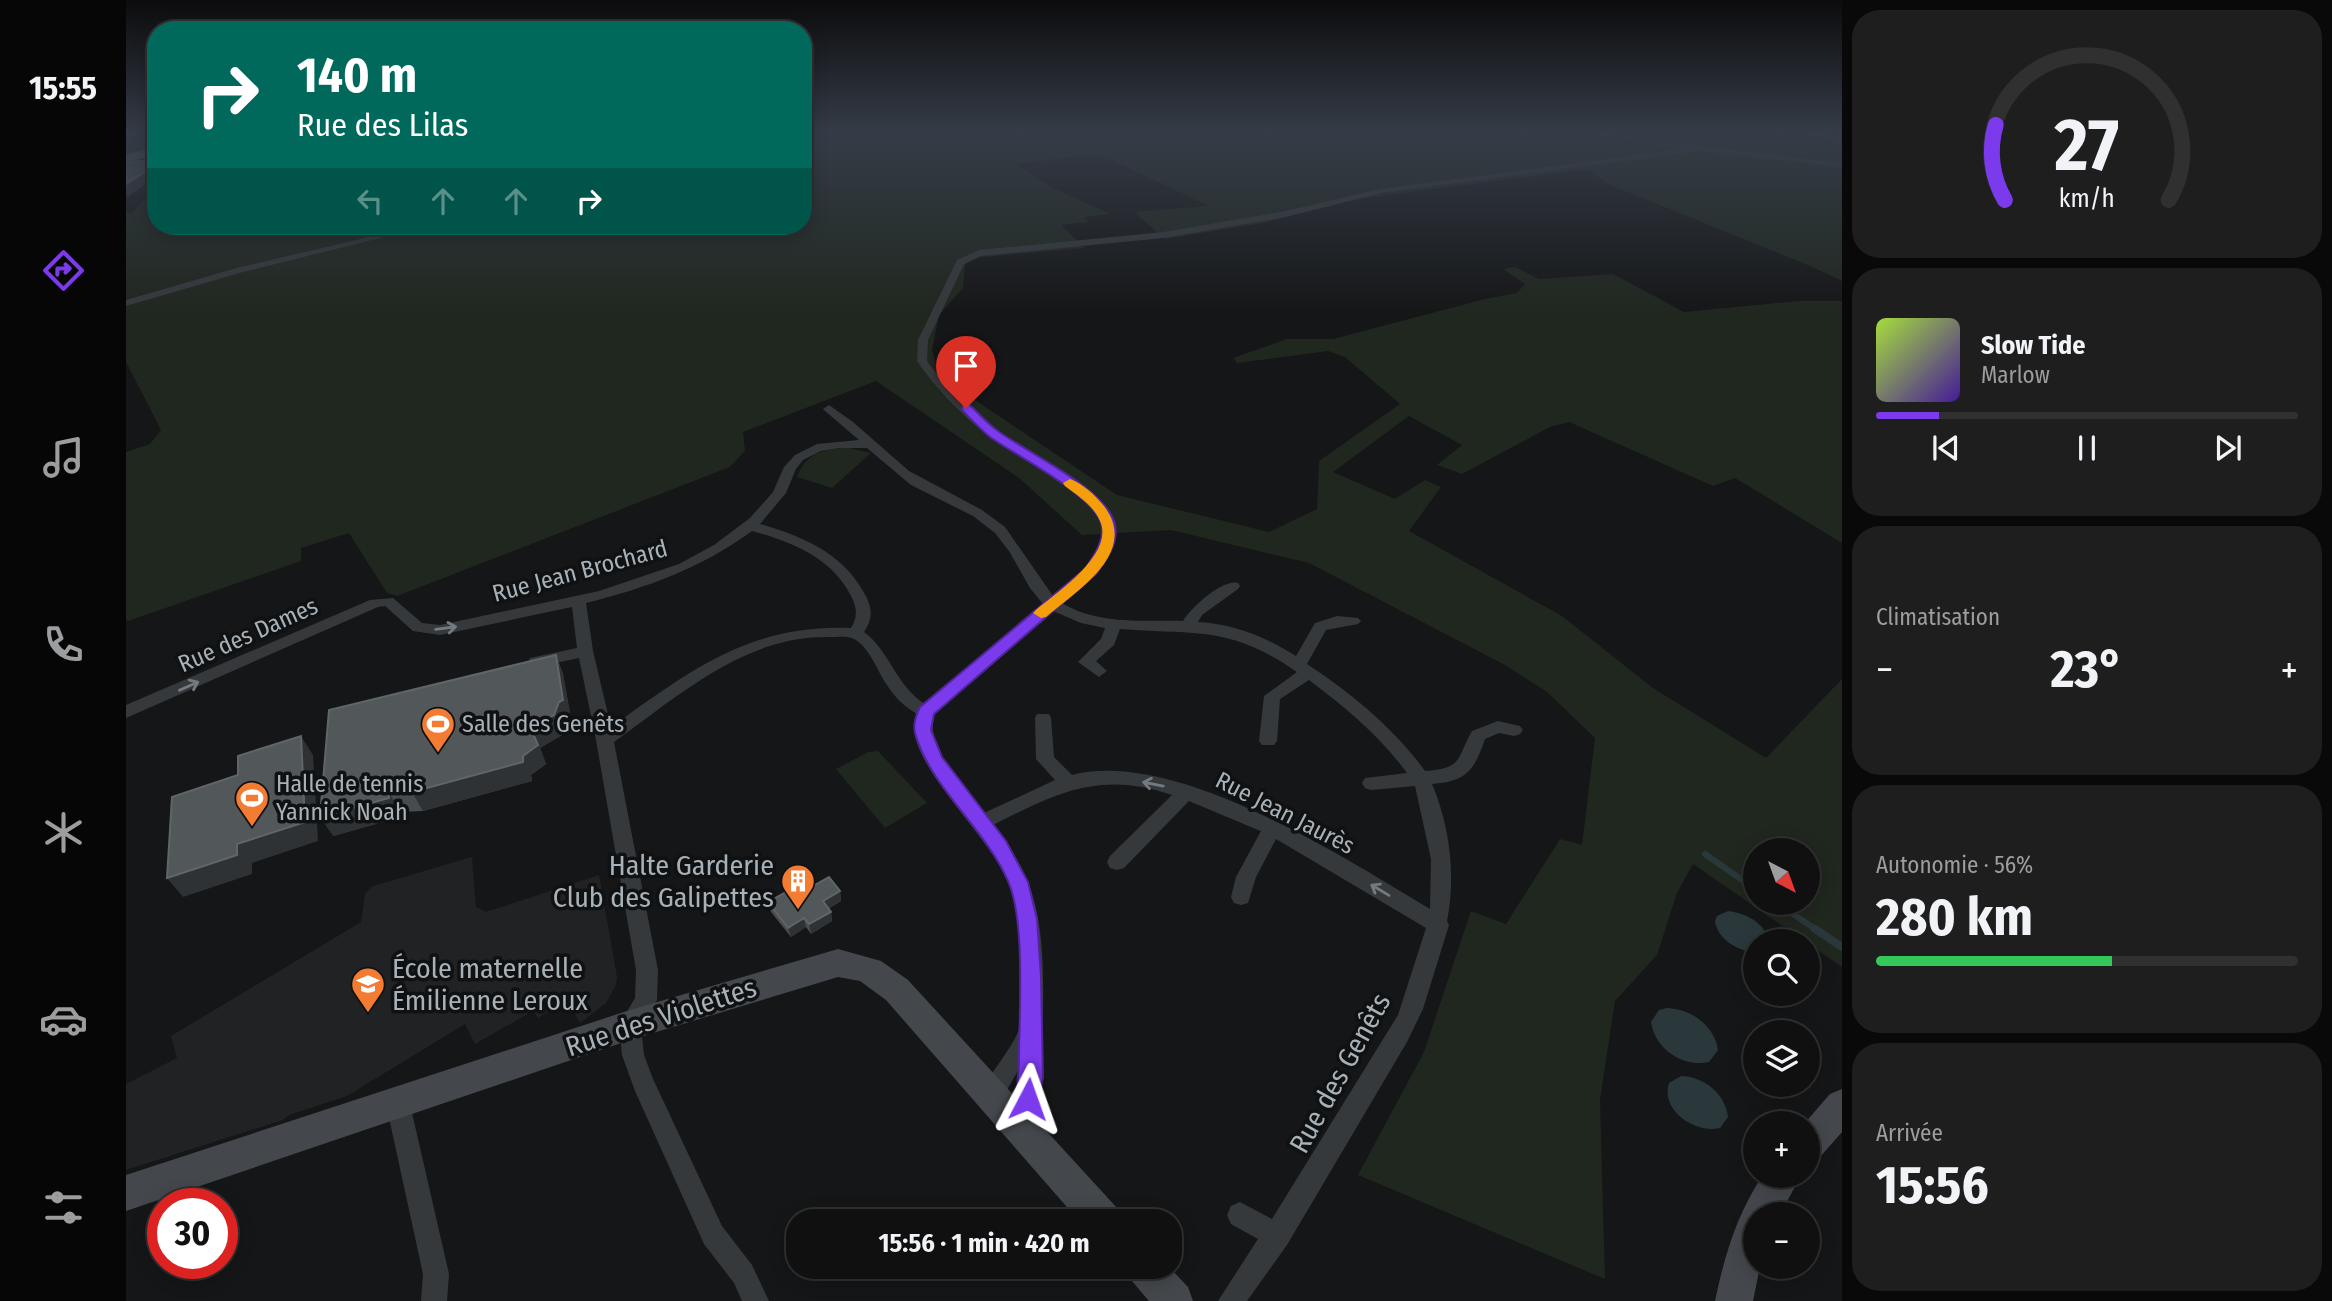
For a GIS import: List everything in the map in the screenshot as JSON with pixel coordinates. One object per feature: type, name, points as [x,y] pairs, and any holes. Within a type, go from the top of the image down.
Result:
[{"type":"street","points":[[1016,1120],[1028,1099],[1031,1078],[1027,919],[1018,882],[999,846],[935,760],[922,730],[926,712],[1091,571],[1106,547],[1109,528],[1107,520],[1094,502],[1056,473],[993,434],[922,361],[923,341],[960,262],[979,253],[1172,233],[1281,215],[1370,194]]},
{"type":"street","points":[[126,303],[240,270],[387,235]]},
{"type":"street","points":[[829,410],[849,422],[907,476],[980,513],[999,528],[1014,547],[1037,590],[1051,604]]},
{"type":"street","name":"Rue Jean Brochard","points":[[388,601],[418,627],[440,630],[578,599],[668,574],[706,556],[750,526],[776,498],[792,465],[800,457],[826,446],[870,444]]},
{"type":"street","points":[[750,526],[805,545],[828,558],[846,575],[863,605],[865,616],[855,633]]},
{"type":"street","points":[[1189,624],[1196,612],[1233,586]]},
{"type":"street","points":[[578,599],[585,651],[605,740],[647,970],[646,1000],[630,1025],[633,1055],[674,1153],[713,1235],[743,1274],[756,1301]]},
{"type":"street","name":"Rue des Dames","points":[[126,712],[375,603],[388,601]]},
{"type":"street","name":"Rue des Genêts","points":[[1051,604],[1076,616],[1114,624],[1189,624],[1255,640],[1303,668],[1384,733],[1420,777],[1428,798],[1441,853],[1444,892],[1438,925],[1408,1019],[1278,1236],[1231,1301]]},
{"type":"street","points":[[1268,741],[1272,696],[1303,668],[1314,632],[1320,625],[1332,621],[1353,621]]},
{"type":"street","points":[[1099,671],[1086,662],[1108,641],[1114,624]]},
{"type":"street","points":[[605,740],[700,671],[747,648],[793,635],[838,631],[855,633],[867,640],[891,683],[908,703],[926,712]]},
{"type":"street","points":[[517,666],[585,651]]},
{"type":"street","points":[[1043,718],[1045,759],[1069,783]]},
{"type":"street","points":[[1371,783],[1448,776],[1468,763],[1478,735],[1498,727],[1514,730]]},
{"type":"street","name":"Rue Jean Jaurès","points":[[981,823],[1079,779],[1136,780],[1216,802],[1324,857],[1438,925]]},
{"type":"street","points":[[1117,862],[1186,792]]},
{"type":"street","points":[[1241,897],[1246,877],[1271,830]]},
{"type":"street","name":"Rue des Violettes","points":[[126,1194],[630,1025],[838,963],[863,966],[882,975],[1016,1120],[1094,1209]]},
{"type":"street","points":[[992,1094],[1030,1031]]},
{"type":"street","points":[[398,1104],[436,1273],[434,1301]]},
{"type":"street","points":[[1820,1131],[1842,1106]]},
{"type":"street","points":[[1240,1215],[1278,1236]]},
{"type":"street","points":[[1734,1301],[1743,1256]]},
{"type":"street","points":[[1155,1279],[1174,1301]]},
{"type":"shaded area","points":[[812,194],[1065,194],[1110,214],[1085,217],[1088,222],[1061,225],[1085,248],[972,258],[965,265],[963,288],[939,315],[932,350],[938,370],[945,380],[1117,495],[1269,532],[1317,509],[1319,461],[1400,404],[1345,357],[1328,351],[1237,363],[1233,358],[1287,339],[1333,339],[1517,293],[1525,284],[1503,269],[1515,267],[1539,279],[1613,274],[1684,312],[1798,301],[1842,301],[1842,543],[1735,478],[1713,486],[1569,422],[1550,427],[1462,474],[1437,465],[1462,445],[1409,416],[1333,472],[1395,499],[1425,480],[1441,487],[1409,531],[1562,616],[1653,688],[1766,758],[1842,679],[1842,967],[1820,952],[1820,929],[1787,929],[1767,915],[1820,915],[1820,838],[1743,838],[1743,899],[1693,864],[1677,893],[1657,955],[1615,1001],[1600,1100],[1605,1279],[1358,1175],[1424,1052],[1471,911],[1506,924],[1560,839],[1582,845],[1595,738],[1547,692],[1505,665],[1309,563],[1171,530],[1082,535],[1019,478],[876,381],[743,432],[745,451],[730,467],[397,596],[387,593],[349,533],[301,548],[301,561],[128,621],[126,452],[150,444],[161,430],[126,362],[126,213],[133,212],[147,197],[147,235],[812,235]]},
{"type":"shaded area","points":[[1183,194],[1399,194],[1359,199],[1262,223],[1165,239],[1134,212],[1209,206]]},
{"type":"shaded area","points":[[1632,194],[1842,194],[1842,281],[1810,266]]},
{"type":"shaded area","points":[[849,448],[871,453],[832,488],[797,477],[805,462],[817,453]]},
{"type":"shaded area","points":[[878,751],[927,803],[885,828],[836,769],[868,752]]},
{"type":"shaded area","name":"École maternelle Émilienne Leroux","points":[[472,857],[476,907],[486,912],[599,875],[617,977],[616,985],[606,1003],[580,1023],[571,1007],[564,1011],[560,1004],[538,1018],[533,1011],[475,1044],[465,1024],[347,1096],[289,1115],[283,1120],[126,1170],[126,1084],[177,1058],[171,1036],[361,922],[365,894],[373,886]]},
{"type":"shaded area","points":[[1728,911],[1741,914],[1754,920],[1763,929],[1743,929],[1743,950],[1729,943],[1720,933],[1715,921],[1717,916]]},
{"type":"shaded area","points":[[1667,1008],[1693,1015],[1712,1033],[1718,1050],[1709,1062],[1680,1059],[1664,1048],[1651,1022],[1659,1010]]},
{"type":"shaded area","points":[[1681,1076],[1698,1079],[1718,1094],[1728,1117],[1720,1128],[1711,1129],[1691,1124],[1675,1111],[1670,1103],[1669,1083]]},
{"type":"building","name":"Salle des Genêts","points":[[556,655],[563,700],[559,702],[554,715],[531,729],[538,745],[523,756],[523,762],[412,792],[389,793],[389,798],[320,817],[329,710]]},
{"type":"building","name":"Halle de tennis Yannick Noah","points":[[301,736],[305,822],[237,844],[237,855],[167,878],[172,797],[238,775],[238,756]]},
{"type":"building","name":"Halte Garderie Club des Galipettes","points":[[829,877],[840,891],[823,901],[831,912],[809,924],[804,918],[788,928],[768,902],[786,892],[790,899]]},
{"type":"waterway","points":[[1705,854],[1743,881]]},
{"type":"waterway","points":[[1795,915],[1815,929]]},
{"type":"waterway","points":[[1820,932],[1842,947]]},
{"type":"slow traffic","points":[[1041,613],[1091,571],[1106,547],[1109,528],[1107,520],[1094,502],[1070,483]]},
{"type":"place","name":"Salle des Genêts","points":[[438,754]]},
{"type":"place","name":"Halle de tennis Yannick Noah","points":[[252,828]]},
{"type":"place","name":"Halte Garderie Club des Galipettes","points":[[798,911]]},
{"type":"place","name":"École maternelle Émilienne Leroux","points":[[368,1014]]},
{"type":"route","points":[[966,408],[993,434],[1056,473],[1094,502],[1107,520],[1109,528],[1106,547],[1091,571],[926,712],[922,730],[935,760],[999,846],[1018,882],[1027,919],[1030,977],[1031,1078],[1028,1099]]}]
